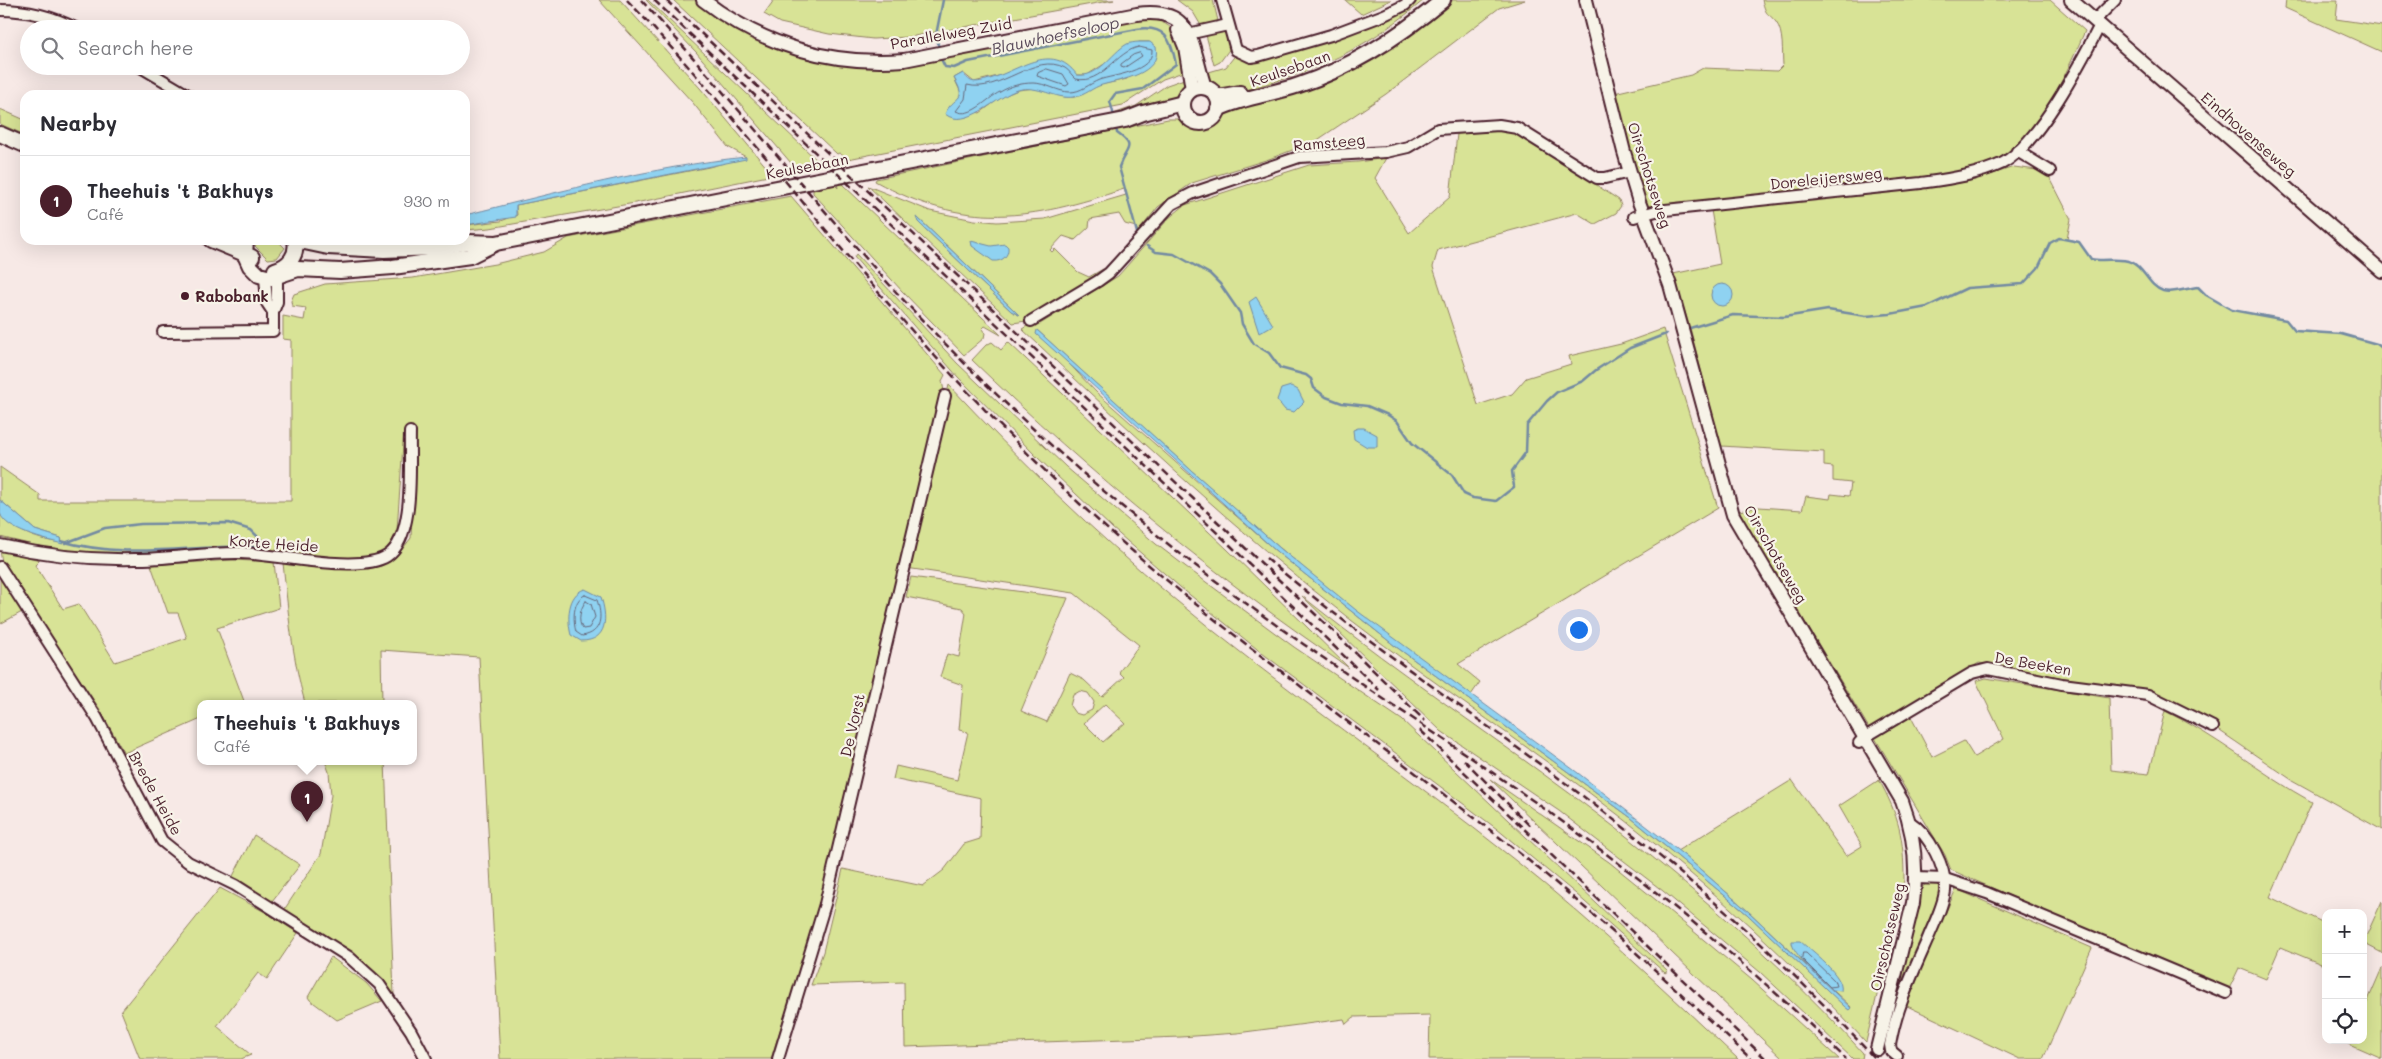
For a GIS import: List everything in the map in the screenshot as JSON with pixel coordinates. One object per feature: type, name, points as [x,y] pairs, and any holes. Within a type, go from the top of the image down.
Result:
[{"type":"main road","name":"Keulsebaan","points":[[1218,103],[1330,65],[1384,34],[1428,0]]},
{"type":"main road","name":"Keulsebaan","points":[[1218,103],[1299,85],[1334,71],[1389,41],[1443,0]]},
{"type":"main road","points":[[1199,88],[1218,103],[1214,117],[1204,122],[1192,121],[1183,107],[1188,92],[1199,88]]},
{"type":"main road","name":"Keulsebaan","points":[[470,242],[496,243],[1118,122],[1144,121],[1183,107]]},
{"type":"main road","points":[[0,134],[20,143]]},
{"type":"main road","points":[[0,144],[20,153]]},
{"type":"main road","name":"Keulsebaan","points":[[280,271],[393,268],[470,256],[496,243]]},
{"type":"main road","points":[[213,245],[246,251]]},
{"type":"main road","points":[[227,245],[246,251],[255,271],[280,271],[295,250],[295,245]]},
{"type":"main road","name":"Keulsebaan","points":[[319,245],[384,250],[436,248],[452,245]]},
{"type":"street","name":"Parallelweg Zuid","points":[[703,0],[746,29],[764,37],[822,56],[886,61],[940,54],[1128,16],[1156,13],[1171,22],[1194,44],[1199,88]]},
{"type":"street","points":[[1222,0],[1236,50],[1251,57],[1304,43],[1366,22],[1391,12],[1410,0]]},
{"type":"street","name":"Oirschotseweg","points":[[1586,0],[1630,172],[1638,215],[1670,285],[1733,514],[1862,740],[1902,801],[1910,822],[1916,851],[1916,878],[1913,903],[1877,1049]]},
{"type":"street","name":"Eindhovenseweg","points":[[2071,0],[2382,271]]},
{"type":"street","points":[[2097,23],[2115,0]]},
{"type":"street","points":[[0,10],[17,10],[51,16],[59,20]]},
{"type":"street","name":"Doreleijersweg","points":[[1638,215],[1943,180],[1990,168],[2004,162],[2017,151],[2053,108],[2097,23]]},
{"type":"street","points":[[1185,34],[1228,25]]},
{"type":"street","points":[[154,75],[180,90]]},
{"type":"street","name":"Ramsteeg","points":[[1031,321],[1108,273],[1172,204],[1193,193],[1299,157],[1386,152],[1408,147],[1438,129],[1499,125],[1517,128],[1597,178],[1630,172]]},
{"type":"street","points":[[2017,151],[2050,170]]},
{"type":"street","points":[[163,332],[273,331],[273,312],[267,303],[280,271]]},
{"type":"street","name":"De Vorst","points":[[778,1059],[825,904],[945,396]]},
{"type":"street","name":"Korte Heide","points":[[0,545],[36,552],[105,559],[240,553],[328,562],[371,562],[388,555],[398,544],[404,531],[407,508],[410,432]]},
{"type":"street","name":"Brede Heide","points":[[0,567],[97,718],[162,841],[188,862],[235,885],[348,957],[379,984],[411,1031],[426,1059]]},
{"type":"street","name":"De Beeken","points":[[1862,740],[1972,673],[1988,669],[2062,684],[2148,695],[2213,727]]},
{"type":"street","points":[[1897,1056],[1891,1051],[1890,1045],[1898,1014],[1945,892],[1945,880],[1939,860],[1920,828],[1910,822]]},
{"type":"street","points":[[1916,878],[1945,880],[1987,893],[2226,993]]},
{"type":"green space","points":[[599,0],[620,0],[700,88],[773,175],[635,203],[490,228],[470,230],[470,224],[501,221],[517,215],[516,205],[709,167],[746,157],[728,147],[693,103]]},
{"type":"green space","points":[[646,0],[822,165],[817,166],[814,163],[815,167],[797,170],[696,52]]},
{"type":"green space","points":[[673,0],[695,0],[844,64],[1137,18],[1151,19],[1169,26],[1177,39],[1186,71],[1163,79],[1123,105],[848,159],[839,153],[837,154]],"holes":[[[1139,42],[1149,42],[1156,47],[1127,79],[1100,85],[1074,97],[1065,97],[1035,88],[1018,90],[1001,97],[980,113],[952,105],[959,99],[961,93],[954,78],[963,73],[974,82],[1002,75],[1087,75]]]},
{"type":"green space","points":[[774,0],[1114,0],[909,37],[873,39],[829,34],[780,23],[764,14]]},
{"type":"green space","points":[[1177,0],[1213,0],[1219,25],[1203,29],[1193,12]]},
{"type":"green space","points":[[1345,0],[1391,0],[1361,14]]},
{"type":"green space","points":[[1415,0],[1424,0],[1387,29],[1368,41],[1328,62],[1286,78],[1229,93],[1213,88],[1202,74],[1226,67],[1237,53],[1245,58],[1401,10]]},
{"type":"green space","points":[[1453,0],[1525,0],[1499,8],[1386,94],[1316,141],[1269,159],[1192,183],[1158,207],[1138,232],[1136,227],[1125,224],[1119,214],[1090,219],[1089,227],[1075,240],[1063,236],[1050,250],[1052,252],[1055,249],[1078,272],[1089,277],[1103,269],[1105,274],[1026,321],[1013,323],[868,186],[930,211],[974,220],[997,222],[1045,219],[1126,195],[1124,189],[1059,208],[1028,213],[969,214],[939,208],[908,197],[875,181],[876,179],[1168,119],[1179,119],[1195,128],[1210,126],[1223,113],[1277,95],[1441,10]],"holes":[[[918,218],[1019,315],[1011,311],[918,222]]]},
{"type":"green space","points":[[1762,0],[2050,0],[2085,31],[2054,96],[2033,129],[2010,151],[1985,165],[1958,175],[1648,207],[1644,204],[1614,93],[1691,75],[1703,68],[1777,71],[1783,65],[1779,26],[1766,12]]},
{"type":"green space","points":[[2286,0],[2338,0],[2336,19],[2382,26],[2382,52],[2285,8]]},
{"type":"green space","points":[[1223,31],[1226,33],[1231,47],[1220,62],[1214,65],[1206,35]]},
{"type":"green space","points":[[1187,78],[1185,88],[1170,101],[1113,114],[1136,106],[1167,85]]},
{"type":"green space","points":[[0,109],[20,118],[20,133],[0,124]]},
{"type":"green space","points":[[1498,131],[1513,133],[1527,139],[1619,200],[1621,206],[1616,213],[1595,224],[1577,213],[1438,250],[1433,267],[1478,405],[1512,394],[1526,378],[1571,364],[1569,356],[1621,344],[1663,329],[1718,508],[1458,664],[1480,682],[1471,695],[1384,632],[1314,577],[1194,473],[1037,330],[1096,392],[1277,552],[1395,646],[1630,817],[1747,914],[1849,1010],[1851,1007],[1749,912],[1677,851],[1792,780],[1846,856],[1862,846],[1839,806],[1879,780],[1896,816],[1899,828],[1903,852],[1904,880],[1866,1042],[1780,954],[1689,872],[1591,794],[1419,671],[1308,586],[1224,515],[1022,329],[1037,320],[1040,324],[1118,276],[1169,218],[1185,205],[1309,165],[1386,158],[1375,178],[1409,233],[1450,197],[1457,134]]},
{"type":"green space","points":[[2014,167],[2037,170],[2049,176],[2071,219],[2067,239],[2079,242],[2091,259],[2131,262],[2158,289],[2163,291],[2198,287],[2206,295],[2232,310],[2286,320],[2295,331],[2341,334],[2377,344],[2382,348],[2382,830],[2292,780],[2217,729],[2200,714],[2147,690],[1979,663],[1869,728],[1744,521],[1739,511],[1759,507],[1802,510],[1806,496],[1830,499],[1831,494],[1849,496],[1851,483],[1833,481],[1833,467],[1824,466],[1824,452],[1721,446],[1690,328],[1673,274],[1720,264],[1711,210],[1943,186],[1974,180]]},
{"type":"green space","points":[[841,183],[1001,335],[985,326],[982,329],[985,333],[984,338],[964,355],[902,291],[813,193],[813,190],[835,185],[838,188],[837,184]]},
{"type":"green space","points":[[791,196],[945,375],[942,381],[944,391],[872,678],[824,892],[771,1059],[500,1059],[479,657],[381,650],[382,700],[304,700],[291,633],[283,563],[363,569],[381,566],[397,556],[411,538],[416,431],[404,430],[397,530],[389,547],[378,555],[360,558],[66,553],[0,537],[0,513],[13,526],[28,534],[45,540],[63,543],[61,538],[35,530],[0,500],[0,467],[40,495],[40,501],[291,501],[291,340],[283,339],[283,316],[304,320],[306,308],[292,306],[291,301],[294,294],[325,284],[413,278],[495,264],[544,252],[568,238]]},
{"type":"green space","points":[[282,245],[285,248],[277,258],[268,259],[255,246]]},
{"type":"green space","points":[[856,254],[957,363],[1066,467],[1156,544],[1206,582],[1294,647],[1402,720],[1668,971],[1665,973],[1576,894],[1497,829],[1262,653],[1180,587],[1112,528],[1038,458],[958,377],[854,257]]},
{"type":"green space","points":[[992,342],[1001,350],[1008,342],[1227,549],[1349,668],[1300,634],[1203,561],[1062,444],[972,360],[986,345]]},
{"type":"green space","points":[[949,385],[1057,495],[1143,572],[1257,665],[1516,861],[1629,958],[1738,1059],[1429,1059],[1430,1015],[1354,1017],[1346,1024],[1344,1019],[1237,1033],[1181,1037],[905,1047],[904,982],[811,985],[823,952],[843,869],[923,886],[944,870],[964,844],[980,839],[981,798],[893,779],[896,766],[957,780],[968,732],[959,730],[963,685],[940,677],[947,654],[959,657],[966,613],[962,608],[906,597],[911,577],[1068,598],[1021,711],[1047,722],[1070,673],[1084,680],[1102,697],[1124,677],[1119,672],[1139,645],[1074,593],[906,568]],"holes":[[[1080,691],[1088,693],[1094,702],[1092,710],[1082,715],[1075,713],[1070,706],[1073,695]],[[1105,704],[1125,723],[1103,742],[1084,723]]]},
{"type":"green space","points":[[0,550],[40,560],[35,565],[63,609],[79,604],[115,662],[187,638],[178,613],[168,613],[151,565],[232,560],[274,562],[279,608],[217,628],[244,700],[197,700],[197,721],[124,753],[99,708],[2,563]]},
{"type":"green space","points":[[0,577],[22,612],[0,624]]},
{"type":"green space","points":[[1302,596],[1341,627],[1621,832],[1685,884],[1807,994],[1863,1053],[1862,1059],[1853,1059],[1760,972],[1663,891],[1559,811],[1441,731]]},
{"type":"green space","points":[[1986,678],[2109,698],[2111,770],[2149,774],[2165,711],[2221,743],[2312,802],[2270,897],[2322,922],[2322,964],[2280,947],[2266,979],[2239,968],[2228,991],[1951,870],[1945,855],[1875,738],[1911,717],[1932,757],[1964,741],[1974,757],[2004,739],[1976,681]]},
{"type":"green space","points":[[326,765],[385,765],[394,995],[370,970],[356,959],[284,910],[321,854],[331,795]]},
{"type":"green space","points":[[1490,779],[1609,862],[1752,980],[1839,1059],[1783,1059]]},
{"type":"green space","points":[[254,835],[300,865],[272,901],[232,878]]},
{"type":"green space","points":[[1926,884],[1936,884],[1942,890],[1900,985],[1921,888]]},
{"type":"green space","points":[[220,888],[265,912],[298,933],[267,979],[258,973],[217,1026],[251,1055],[241,1059],[140,1059],[121,1011]]},
{"type":"green space","points":[[1956,889],[2092,948],[2043,1059],[2020,1059],[1905,1005]]},
{"type":"green space","points":[[2382,901],[2382,953],[2367,945],[2367,934]]},
{"type":"green space","points":[[331,957],[366,983],[382,1001],[337,1020],[310,1000],[308,997]]},
{"type":"green space","points":[[2382,968],[2382,1059],[2348,1044],[2367,1044],[2367,1003]]},
{"type":"water","points":[[1150,42],[1156,47],[1156,56],[1153,64],[1146,70],[1129,78],[1099,86],[1074,97],[1060,96],[1033,89],[1018,90],[972,115],[953,118],[945,114],[960,95],[954,78],[963,73],[971,81],[979,82],[1034,61],[1045,59],[1056,60],[1067,65],[1077,75],[1085,75],[1098,69],[1127,44]]},
{"type":"water","points":[[746,157],[746,159],[516,205],[516,217],[470,224],[470,214],[570,189],[710,161]]},
{"type":"water","points":[[916,217],[1019,315],[1011,311],[918,222]]},
{"type":"water","points":[[971,241],[991,246],[1005,244],[1008,247],[1006,256],[993,261],[972,246]]},
{"type":"water","points":[[1722,284],[1730,287],[1733,295],[1730,303],[1722,306],[1714,303],[1711,295],[1714,287]]},
{"type":"water","points":[[1256,297],[1273,325],[1259,333],[1249,302]]},
{"type":"water","points":[[1037,330],[1281,549],[1356,610],[1578,773],[1685,856],[1749,912],[1851,1008],[1849,1010],[1845,1007],[1747,914],[1630,817],[1395,646],[1277,552],[1036,334]]},
{"type":"water","points":[[1291,386],[1298,390],[1304,402],[1294,412],[1285,410],[1277,400],[1281,389]]},
{"type":"water","points":[[1364,428],[1377,435],[1377,447],[1367,447],[1354,439],[1353,430]]},
{"type":"water","points":[[0,500],[35,530],[61,538],[63,544],[27,534],[10,525],[3,519],[0,513]]},
{"type":"water","points":[[585,589],[601,597],[605,619],[604,626],[597,637],[581,641],[571,635],[569,615],[575,596]]},
{"type":"water","points":[[1792,941],[1800,941],[1833,971],[1841,985],[1841,991],[1833,990],[1808,967],[1796,952]]},
{"type":"waterway","name":"Blauwhoefseloop","points":[[939,49],[936,35],[943,0]]},
{"type":"waterway","name":"Blauwhoefseloop","points":[[940,57],[945,67],[954,68],[968,62],[1137,29],[1147,28],[1160,32],[1169,41],[1176,64],[1143,89],[1115,94],[1110,101],[1114,116]]},
{"type":"waterway","name":"Blauwhoefseloop","points":[[1116,127],[1117,133],[1128,145],[1119,167],[1137,233]]},
{"type":"waterway","name":"Blauwhoefseloop","points":[[1690,328],[1733,315],[1784,317],[1828,310],[1866,316],[1890,314],[1927,307],[1967,288],[2023,284],[2038,268],[2050,243],[2059,238],[2079,242],[2091,259],[2122,260],[2135,264],[2158,289],[2163,291],[2198,287],[2206,295],[2232,310],[2286,320],[2295,331],[2341,334],[2377,344],[2382,348]]},
{"type":"waterway","name":"Blauwhoefseloop","points":[[1147,246],[1156,252],[1174,254],[1210,274],[1220,284],[1240,313],[1242,324],[1254,344],[1269,353],[1280,368],[1306,375],[1311,379],[1314,388],[1326,397],[1342,403],[1367,406],[1397,421],[1412,443],[1452,475],[1464,494],[1473,498],[1496,501],[1514,487],[1512,471],[1526,452],[1527,425],[1557,392],[1583,381],[1596,370],[1630,348],[1666,334]]},
{"type":"waterway","points":[[65,543],[105,528],[141,524],[228,523],[251,530],[267,546]]},
{"type":"waterway","points":[[61,541],[87,547],[138,551],[241,546],[268,547]]},
{"type":"railway","points":[[627,0],[715,97],[909,328],[992,418],[1080,504],[1179,591],[1283,673],[1494,833],[1560,887],[1657,972],[1751,1059]]},
{"type":"railway","points":[[641,0],[706,72],[897,293],[958,357],[1055,449],[1206,574],[1308,648],[1516,789],[1604,852],[1745,966],[1846,1059]]},
{"type":"railway","points":[[654,0],[1230,545],[1379,690]]},
{"type":"railway","points":[[666,0],[1332,630],[1425,721]]},
{"type":"railway","points":[[1266,558],[1342,620],[1580,794],[1658,855],[1734,919],[1806,987],[1875,1059]]},
{"type":"railway","points":[[1420,730],[1766,1059]]},
{"type":"railway","points":[[1464,760],[1530,826]]},
{"type":"place","name":"Rabobank","points":[[185,296]]},
{"type":"place","name":"Theehuis 't Bakhuys","points":[[307,822]]}]
